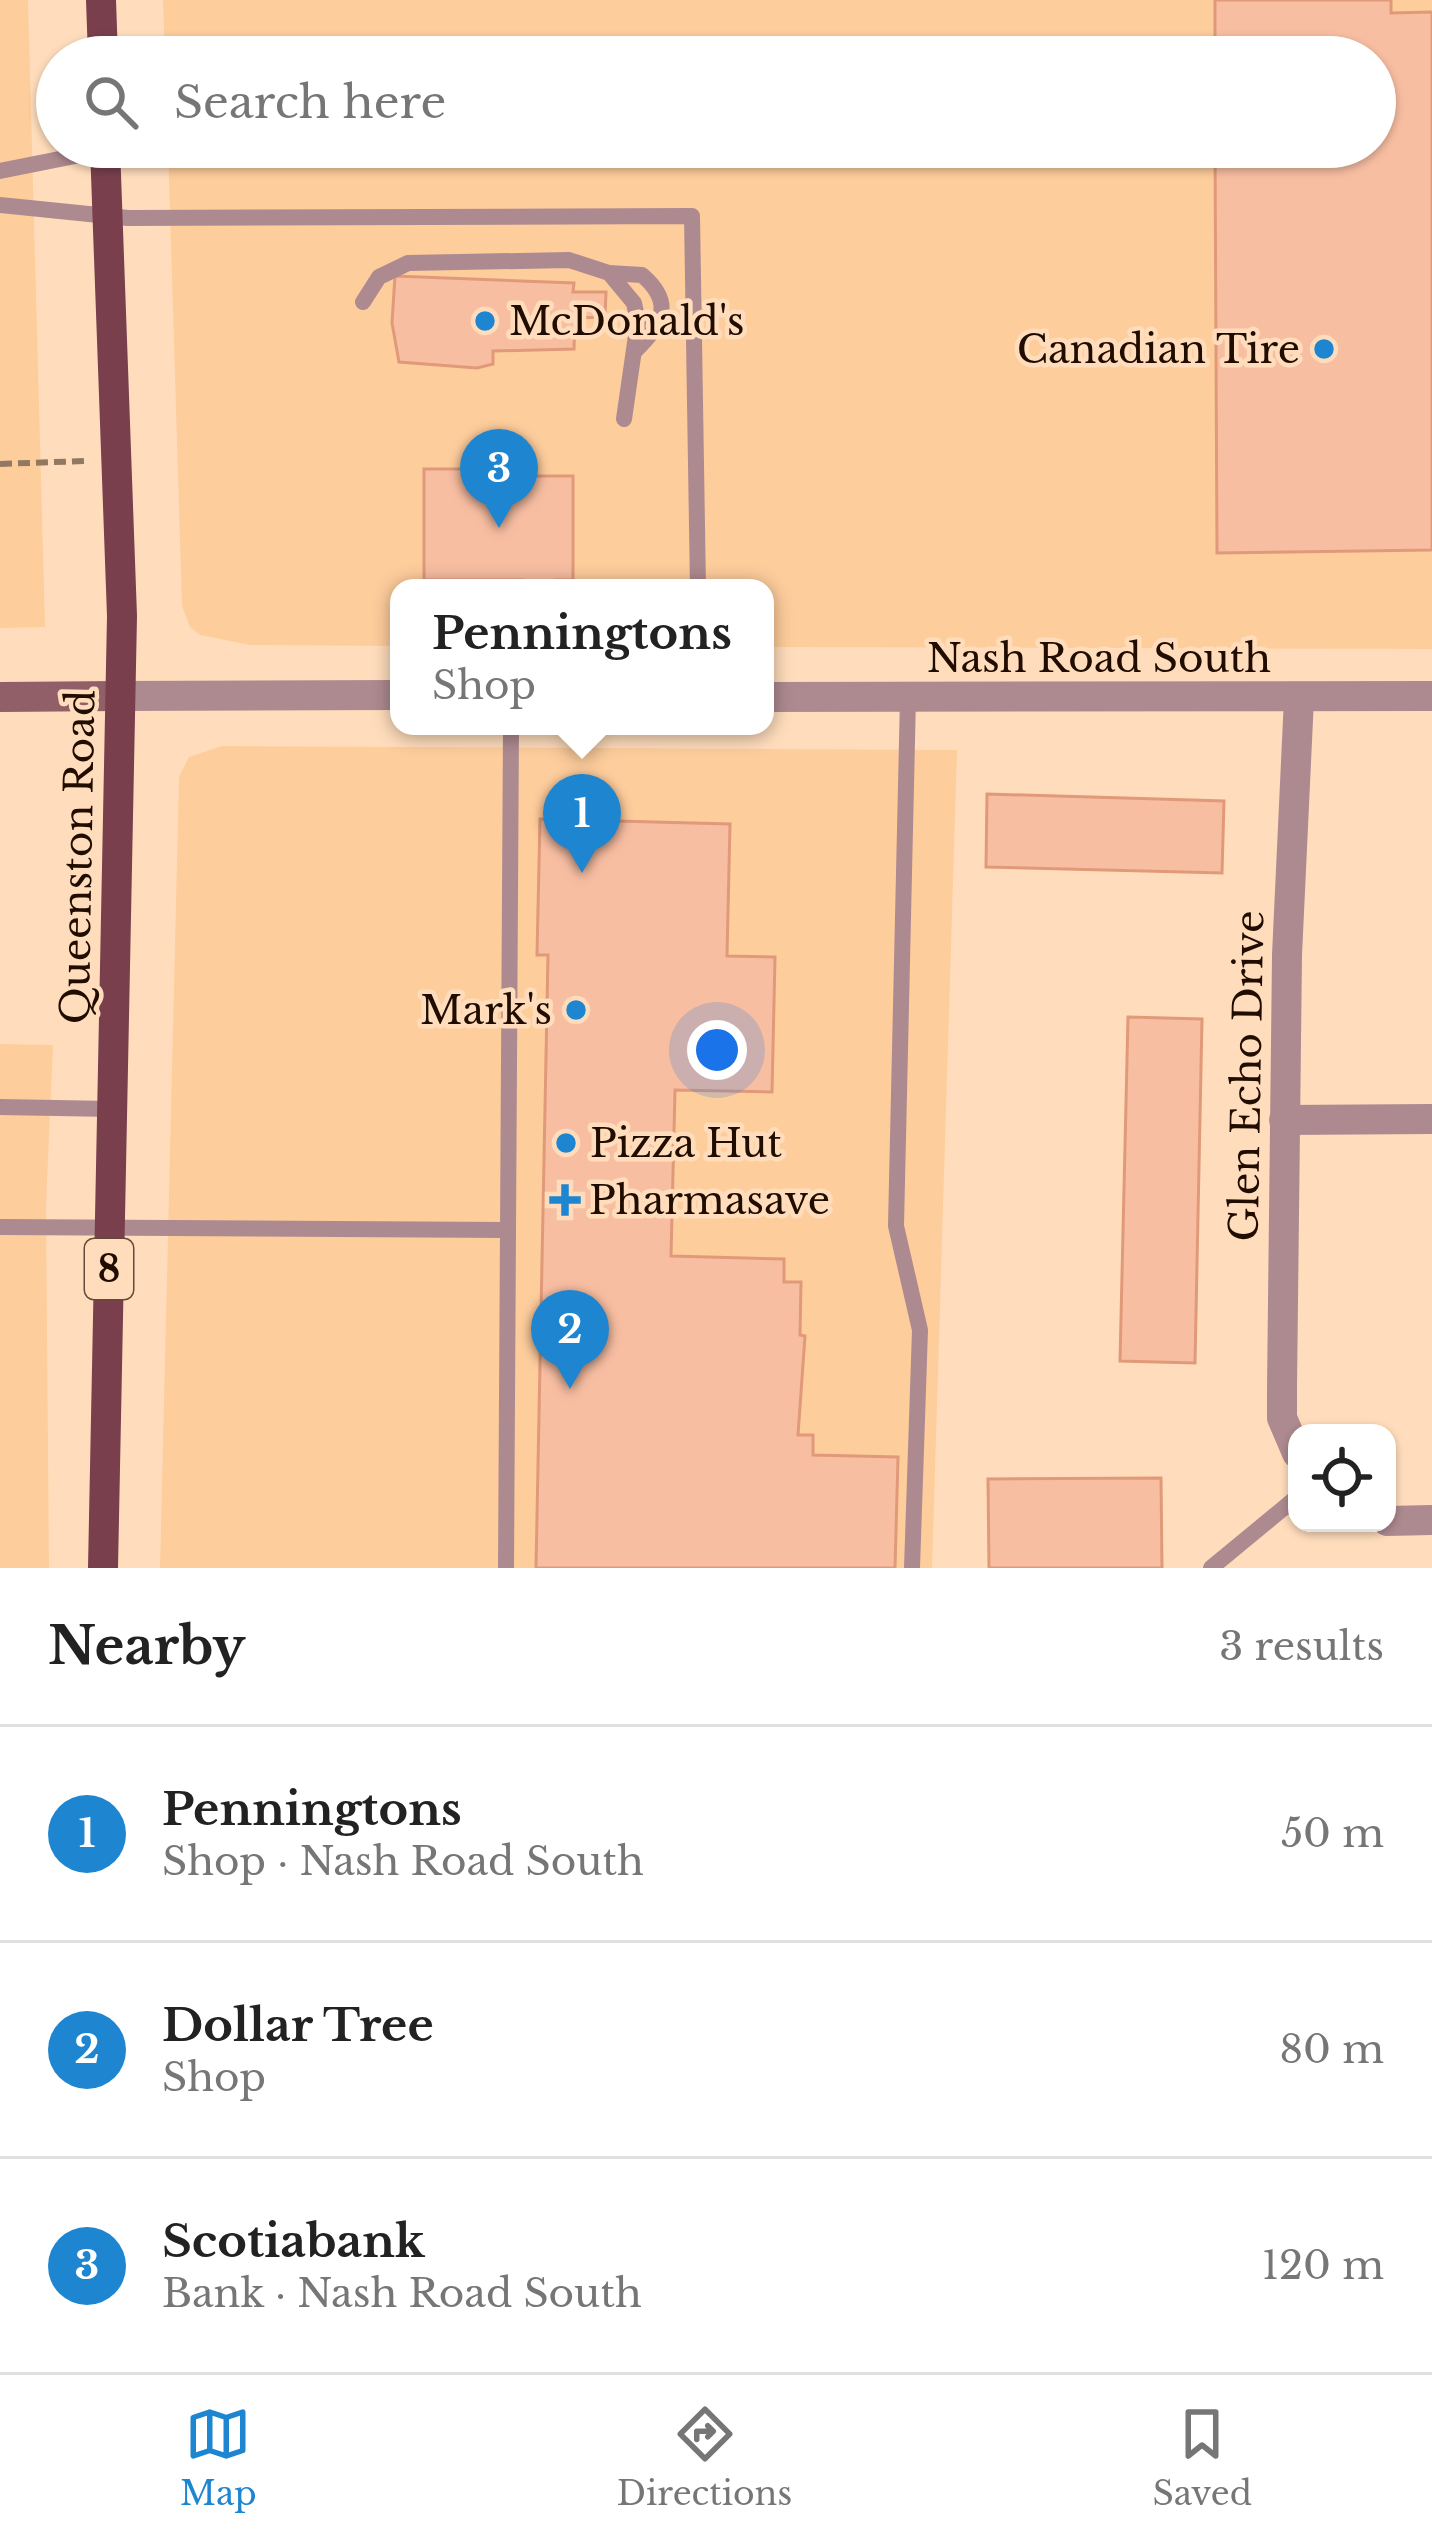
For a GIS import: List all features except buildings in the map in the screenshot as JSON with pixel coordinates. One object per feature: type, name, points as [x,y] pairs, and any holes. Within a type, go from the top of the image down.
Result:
[{"type":"main road","points":[[101,0],[102,36]]},
{"type":"main road","name":"Queenston Road","points":[[103,1568],[120,696],[106,168]]},
{"type":"main road","points":[[0,697],[120,696]]},
{"type":"street","points":[[120,696],[390,695]]},
{"type":"street","name":"Nash Road South","points":[[774,697],[1432,696]]},
{"type":"street","name":"Glen Echo Drive","points":[[1288,1432],[1282,1418],[1283,1120],[1299,698]]},
{"type":"street","points":[[1283,1120],[1432,1118]]},
{"type":"street","points":[[1396,1521],[1432,1520]]},
{"type":"lane","points":[[0,171],[36,163]]},
{"type":"lane","points":[[0,205],[107,218],[692,216],[698,579]]},
{"type":"lane","points":[[363,302],[379,277],[408,263],[569,260],[610,273],[642,275],[662,301],[664,315],[635,351]]},
{"type":"lane","points":[[610,273],[634,303],[635,351],[624,419]]},
{"type":"lane","points":[[908,697],[896,1226],[920,1330],[912,1568]]},
{"type":"lane","points":[[506,1568],[511,735]]},
{"type":"lane","points":[[0,1107],[112,1108]]},
{"type":"lane","points":[[0,1227],[506,1230]]},
{"type":"lane","points":[[1211,1568],[1288,1504]]},
{"type":"path","points":[[0,464],[116,460]]},
{"type":"shaded area","points":[[0,0],[28,0],[45,627],[0,628]]},
{"type":"shaded area","points":[[163,0],[1432,0],[1432,649],[774,647],[774,579],[390,579],[390,646],[250,645],[200,635],[190,627],[182,606],[169,168],[1396,168],[1396,36],[164,36]]},
{"type":"shaded area","points":[[222,746],[957,750],[932,1568],[160,1568],[179,777],[189,757]]},
{"type":"shaded area","points":[[0,1044],[53,1045],[46,1206],[49,1568],[0,1568]]},
{"type":"place","name":"McDonald's","points":[[485,321]]},
{"type":"place","name":"Canadian Tire","points":[[1324,349]]},
{"type":"place","name":"Scotiabank","points":[[499,528]]},
{"type":"place","name":"Penningtons","points":[[582,873]]},
{"type":"place","name":"Mark's","points":[[576,1010]]},
{"type":"place","name":"Pizza Hut","points":[[566,1143]]},
{"type":"place","name":"Pharmasave","points":[[565,1200]]},
{"type":"place","name":"Dollar Tree","points":[[570,1389]]}]
